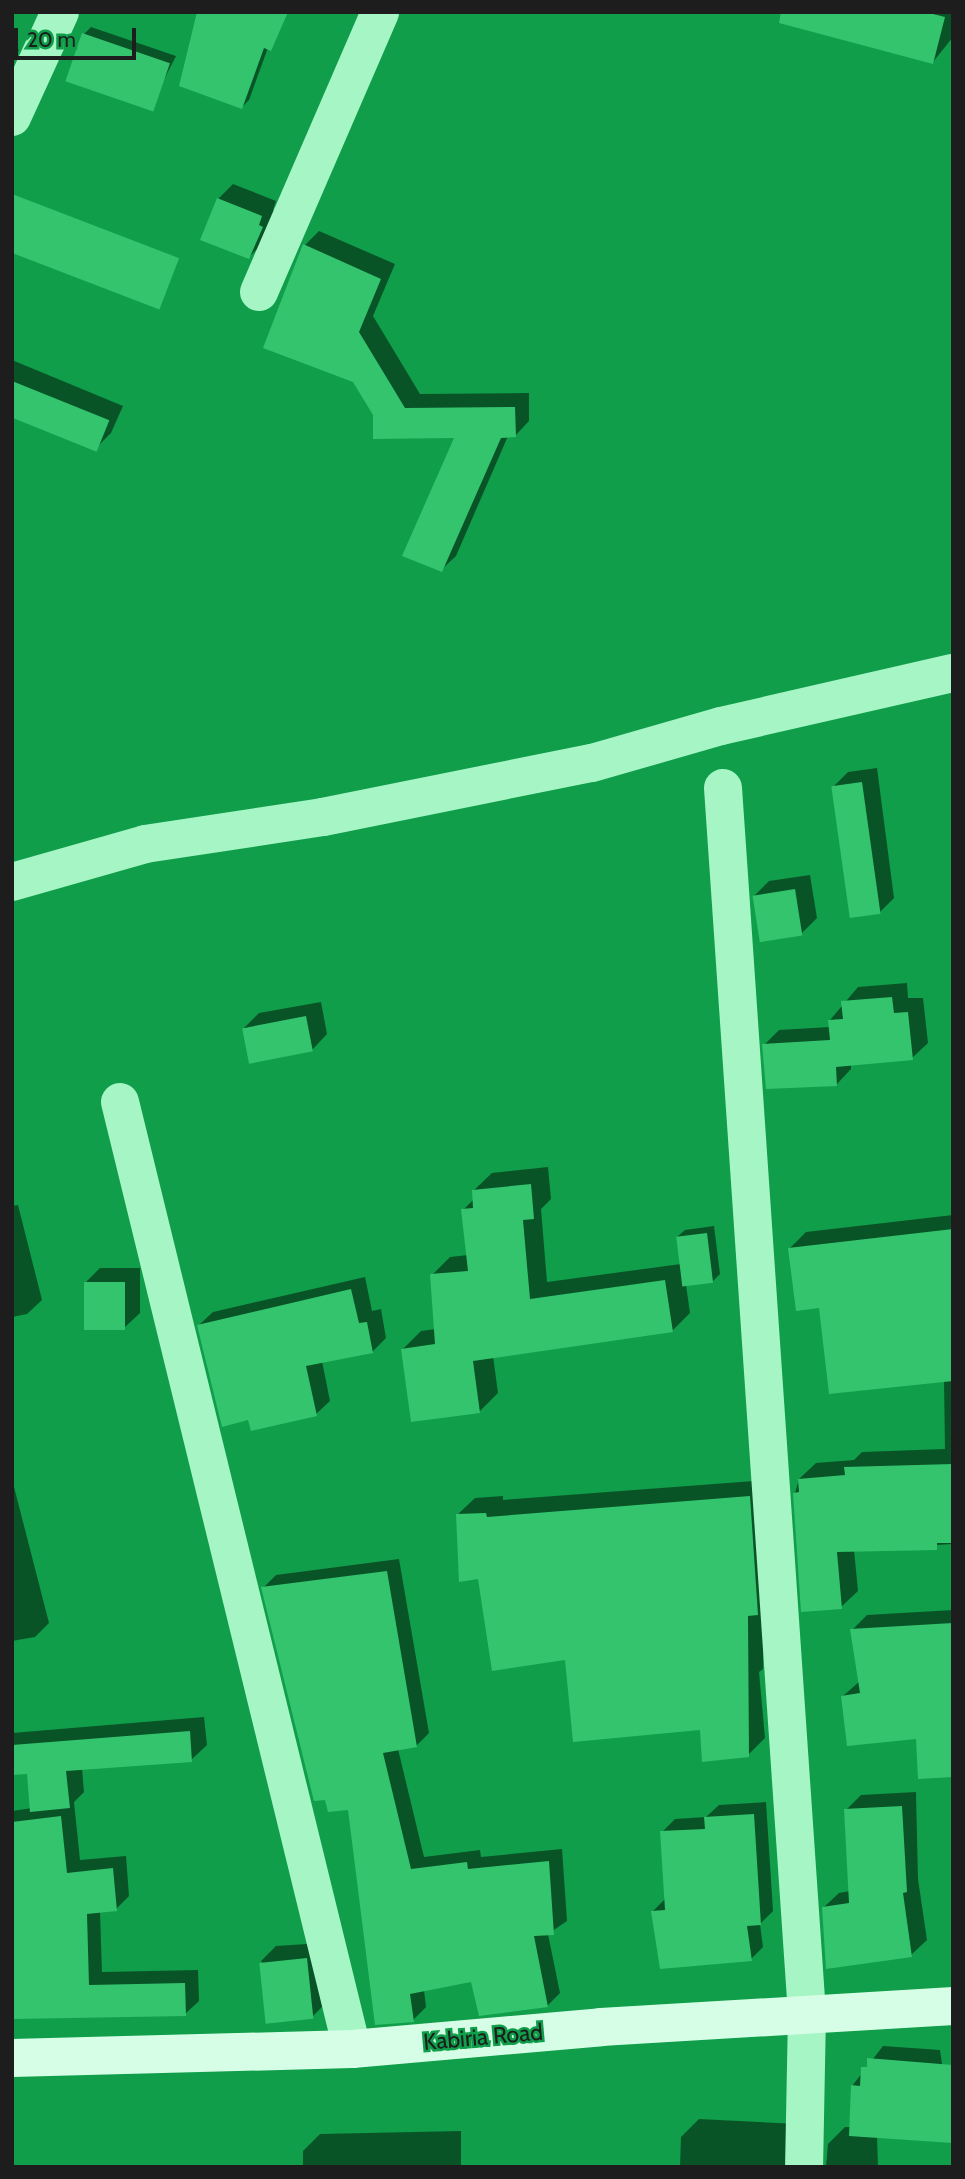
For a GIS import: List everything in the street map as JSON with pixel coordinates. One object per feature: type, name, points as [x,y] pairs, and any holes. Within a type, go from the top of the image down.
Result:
[{"type":"main road","name":"Kabiria Road","points":[[12,2058],[352,2049],[807,2014],[953,2006]]},
{"type":"street","points":[[12,117],[60,12]]},
{"type":"street","points":[[260,292],[380,12]]},
{"type":"street","points":[[12,882],[145,844],[323,817],[592,763],[721,726],[953,673]]},
{"type":"street","points":[[723,788],[807,2014],[804,2167]]},
{"type":"street","points":[[120,1102],[352,2049]]},
{"type":"building","points":[[197,12],[288,12],[271,51],[264,48],[242,109],[179,86]]},
{"type":"building","points":[[781,12],[925,12],[945,17],[933,64],[779,23]]},
{"type":"building","points":[[82,33],[170,63],[153,111],[65,81]]},
{"type":"building","points":[[12,194],[179,258],[159,309],[12,253]]},
{"type":"building","points":[[217,198],[262,216],[259,225],[263,227],[249,259],[200,240]]},
{"type":"building","points":[[303,244],[381,279],[359,332],[405,408],[515,407],[516,437],[501,438],[442,572],[402,556],[454,438],[373,439],[373,415],[353,382],[263,348]]},
{"type":"building","points":[[12,381],[109,420],[97,452],[12,418]]},
{"type":"building","points":[[862,782],[881,914],[850,918],[831,786]]},
{"type":"building","points":[[795,889],[802,935],[760,942],[753,896]]},
{"type":"building","points":[[892,997],[894,1013],[908,1012],[913,1060],[836,1067],[837,1086],[766,1089],[762,1044],[830,1040],[828,1020],[843,1019],[841,1001]]},
{"type":"building","points":[[306,1016],[313,1051],[249,1064],[242,1028]]},
{"type":"building","points":[[531,1184],[534,1219],[523,1220],[530,1299],[665,1280],[673,1332],[473,1361],[480,1413],[411,1422],[401,1349],[435,1344],[430,1274],[468,1271],[461,1209],[473,1208],[472,1190]]},
{"type":"building","points":[[953,1229],[953,1381],[829,1394],[819,1308],[796,1311],[788,1248]]},
{"type":"building","points":[[707,1233],[713,1283],[682,1286],[676,1237]]},
{"type":"building","points":[[84,1282],[125,1282],[125,1330],[84,1330]]},
{"type":"building","points":[[351,1289],[359,1323],[367,1322],[373,1353],[306,1366],[317,1416],[251,1431],[248,1420],[222,1427],[197,1325]]},
{"type":"building","points":[[953,1464],[953,1543],[937,1543],[937,1550],[837,1552],[842,1609],[801,1612],[793,1493],[799,1492],[798,1479],[845,1475],[844,1467]]},
{"type":"building","points":[[750,1496],[758,1615],[748,1616],[749,1757],[702,1762],[700,1730],[573,1742],[565,1660],[492,1671],[478,1579],[459,1582],[456,1514],[486,1513],[487,1517]]},
{"type":"building","points":[[387,1571],[417,1747],[383,1753],[411,1869],[467,1862],[468,1869],[549,1861],[554,1935],[534,1936],[548,2007],[479,2016],[471,1982],[410,1994],[414,2022],[375,2025],[348,1810],[328,1812],[325,1800],[314,1801],[261,1587]]},
{"type":"building","points":[[953,1623],[953,1777],[918,1779],[916,1739],[847,1746],[841,1696],[860,1693],[850,1629]]},
{"type":"building","points":[[190,1731],[192,1762],[66,1771],[70,1808],[30,1812],[27,1774],[12,1775],[12,1745]]},
{"type":"building","points":[[902,1806],[907,1892],[903,1893],[912,1957],[826,1969],[822,1907],[849,1903],[844,1809]]},
{"type":"building","points":[[754,1814],[761,1925],[747,1926],[752,1961],[660,1969],[651,1911],[665,1910],[660,1831],[705,1829],[704,1817]]},
{"type":"building","points":[[61,1816],[67,1873],[113,1868],[117,1911],[87,1914],[89,1985],[185,1983],[186,2016],[12,2019],[12,1822]]},
{"type":"building","points":[[307,1958],[313,2019],[266,2024],[259,1963]]},
{"type":"building","points":[[867,2058],[953,2065],[953,2143],[849,2136],[851,2085],[860,2086],[861,2067],[867,2067]]}]
